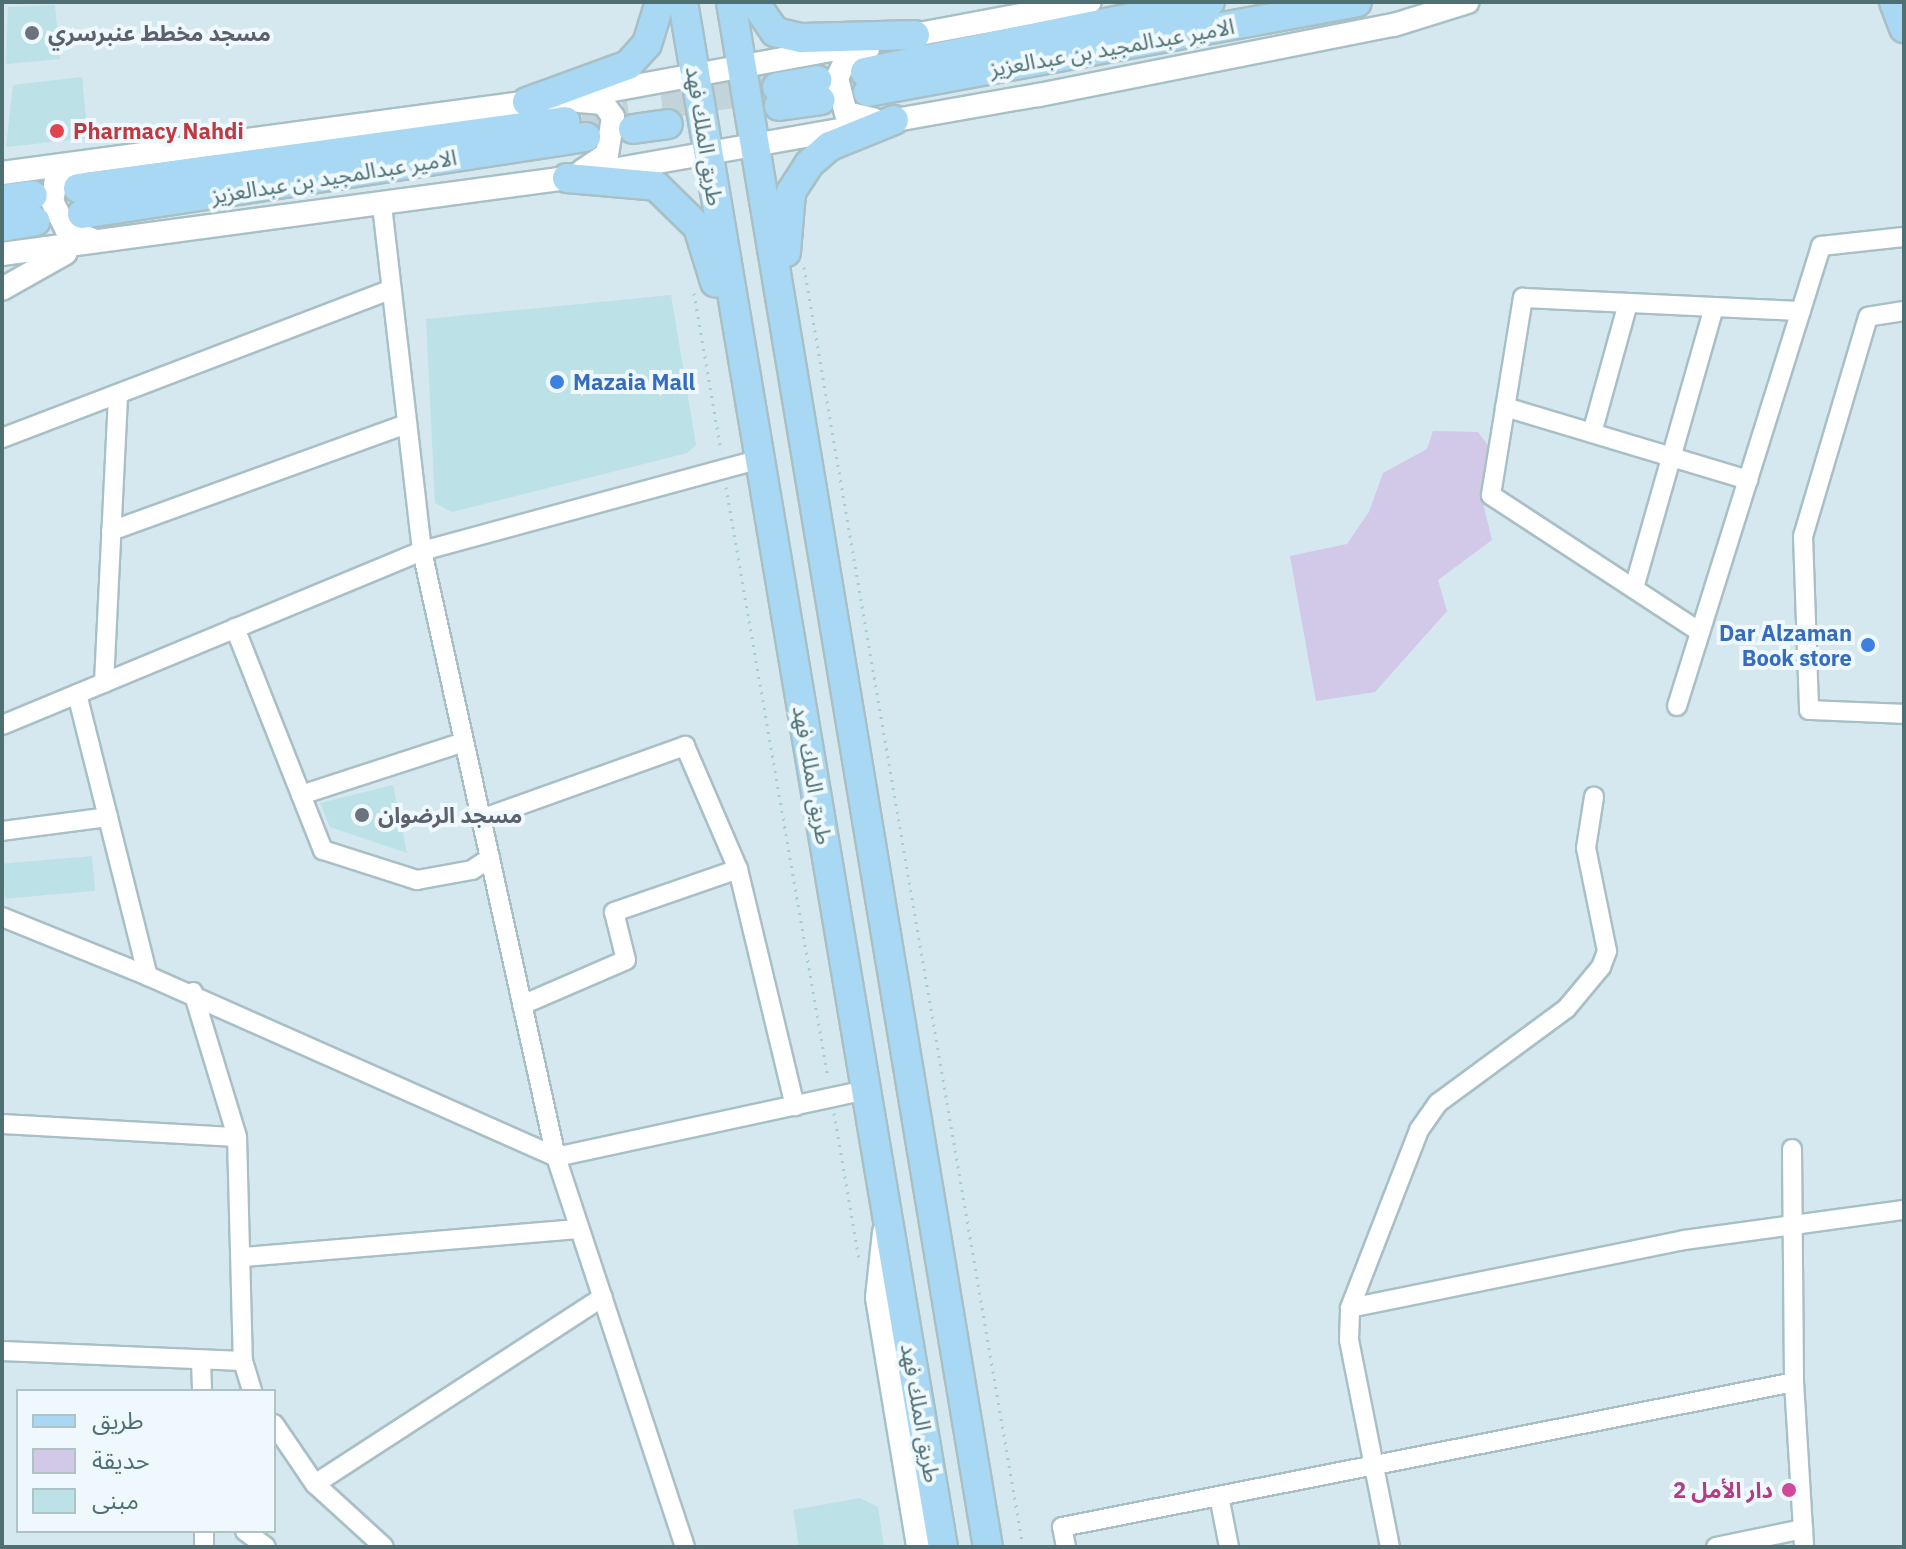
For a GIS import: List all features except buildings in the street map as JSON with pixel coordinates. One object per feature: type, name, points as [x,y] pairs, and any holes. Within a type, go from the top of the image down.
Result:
[{"type":"main road","points":[[533,102],[628,65],[647,44],[660,2]]},
{"type":"main road","name":"طريق الملك فهد","points":[[683,2],[943,1547]]},
{"type":"main road","name":"طريق الملك فهد","points":[[731,2],[988,1547]]},
{"type":"main road","points":[[754,2],[775,32],[802,38],[915,35]]},
{"type":"main road","name":"الامير عبدالمجيد بن عبدالعزيز","points":[[1210,2],[866,82],[1357,2]]},
{"type":"main road","points":[[1894,2],[1904,28]]},
{"type":"main road","points":[[778,97],[819,90]]},
{"type":"main road","points":[[630,120],[665,114]]},
{"type":"main road","points":[[796,392],[784,219],[791,192],[830,146],[894,120]]},
{"type":"main road","name":"الامير عبدالمجيد بن عبدالعزيز","points":[[81,188],[584,128]]},
{"type":"main road","points":[[567,178],[656,186],[685,207],[698,227],[749,396]]},
{"type":"main road","points":[[2,199],[34,208],[2,227]]},
{"type":"street","points":[[2,173],[81,188],[533,102],[1090,2]]},
{"type":"street","points":[[2,254],[567,178],[894,120],[1394,25],[1468,2]]},
{"type":"street","points":[[886,40],[846,59],[837,78],[846,113],[894,120]]},
{"type":"street","points":[[533,102],[603,103],[613,117],[607,154],[567,178]]},
{"type":"street","points":[[81,188],[57,174],[52,201],[66,229],[96,242]]},
{"type":"street","points":[[382,203],[422,551],[556,1157],[685,1547]]},
{"type":"street","points":[[1677,706],[1821,246],[1904,237]]},
{"type":"street","points":[[2,289],[22,272],[96,242]]},
{"type":"street","points":[[2,438],[392,289]]},
{"type":"street","points":[[1700,632],[1491,495],[1523,298],[1801,311]]},
{"type":"street","points":[[1592,433],[1628,303]]},
{"type":"street","points":[[1634,588],[1714,307]]},
{"type":"street","points":[[1904,311],[1868,317],[1803,536],[1809,710],[1904,714]]},
{"type":"street","points":[[104,683],[118,394]]},
{"type":"street","points":[[1505,407],[1748,480]]},
{"type":"street","points":[[111,531],[407,424]]},
{"type":"street","points":[[2,725],[422,551],[760,459]]},
{"type":"street","points":[[235,628],[323,850],[417,880],[472,870],[490,858]]},
{"type":"street","points":[[77,694],[148,976]]},
{"type":"street","points":[[301,795],[464,742]]},
{"type":"street","points":[[481,819],[685,746],[738,869],[795,1106]]},
{"type":"street","points":[[1390,1547],[1350,1308],[1419,1130],[1438,1103],[1566,1009],[1601,967],[1607,951],[1586,848],[1594,797]]},
{"type":"street","points":[[2,831],[108,817]]},
{"type":"street","points":[[522,1005],[626,960],[614,912],[738,869]]},
{"type":"street","points":[[2,917],[193,992],[556,1157],[866,1090]]},
{"type":"street","points":[[193,992],[237,1137],[244,1257],[243,1361],[251,1389]]},
{"type":"street","points":[[2,1124],[237,1137]]},
{"type":"street","points":[[1716,1547],[1804,1538],[1794,1382],[1792,1149]]},
{"type":"street","points":[[1350,1308],[1793,1222],[1904,1210]]},
{"type":"street","points":[[887,1211],[877,1298],[918,1547]]},
{"type":"street","points":[[244,1257],[578,1229]]},
{"type":"street","points":[[315,1484],[603,1297]]},
{"type":"street","points":[[2,1351],[243,1361]]},
{"type":"street","points":[[201,1360],[202,1389]]},
{"type":"street","points":[[1066,1547],[1062,1527],[1794,1382]]},
{"type":"street","points":[[276,1427],[315,1484],[384,1547]]},
{"type":"street","points":[[1219,1496],[1229,1547]]},
{"type":"street","points":[[248,1533],[266,1547]]},
{"type":"path","points":[[801,252],[1023,1547]]},
{"type":"path","points":[[694,288],[861,1271]]},
{"type":"shaded area","points":[[2,2],[1904,2],[1904,1547],[2,1547]]},
{"type":"green space","points":[[1433,431],[1478,432],[1490,448],[1482,499],[1492,540],[1438,580],[1447,611],[1375,692],[1316,701],[1290,556],[1347,544],[1369,512],[1383,473],[1427,449]]},
{"type":"tunnel","points":[[662,105],[777,87]]},
{"type":"tunnel","points":[[582,118],[628,111]]},
{"type":"place","name":"مسجد مخطط عنبرسري","points":[[32,33]]},
{"type":"place","name":"Pharmacy Nahdi","points":[[57,131]]},
{"type":"place","name":"Mazaia Mall","points":[[557,382]]},
{"type":"place","name":"Dar Alzaman Book store","points":[[1868,645]]},
{"type":"place","name":"مسجد الرضوان","points":[[362,815]]},
{"type":"place","name":"دار الأمل 2","points":[[1789,1490]]}]
